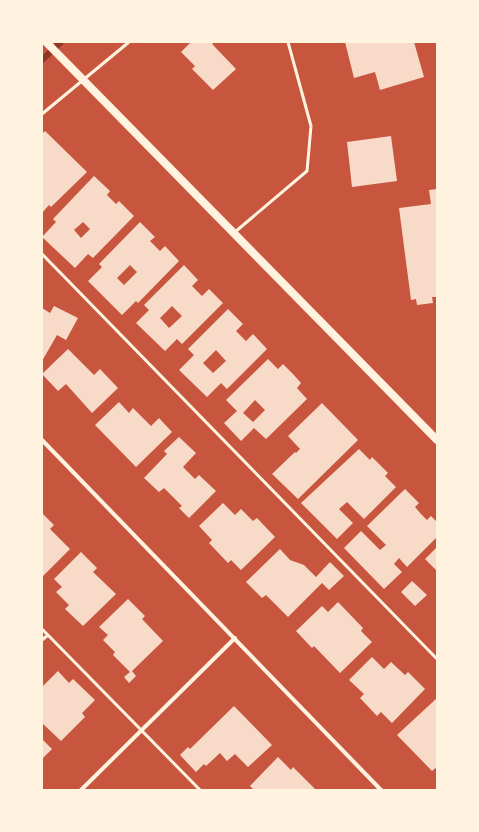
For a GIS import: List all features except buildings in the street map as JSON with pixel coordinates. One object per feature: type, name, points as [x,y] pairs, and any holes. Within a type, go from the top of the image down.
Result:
[{"type":"main road","points":[[46,42],[437,440]]},
{"type":"street","points":[[42,440],[381,790]]},
{"type":"street","points":[[82,790],[235,638]]},
{"type":"lane","points":[[42,114],[129,42]]},
{"type":"lane","points":[[234,234],[307,171],[311,126],[288,42]]},
{"type":"lane","points":[[42,254],[437,659]]},
{"type":"lane","points":[[42,629],[200,790]]},
{"type":"lane","points":[[42,640],[48,635]]},
{"type":"waterway","points":[[42,60],[61,42]]}]
